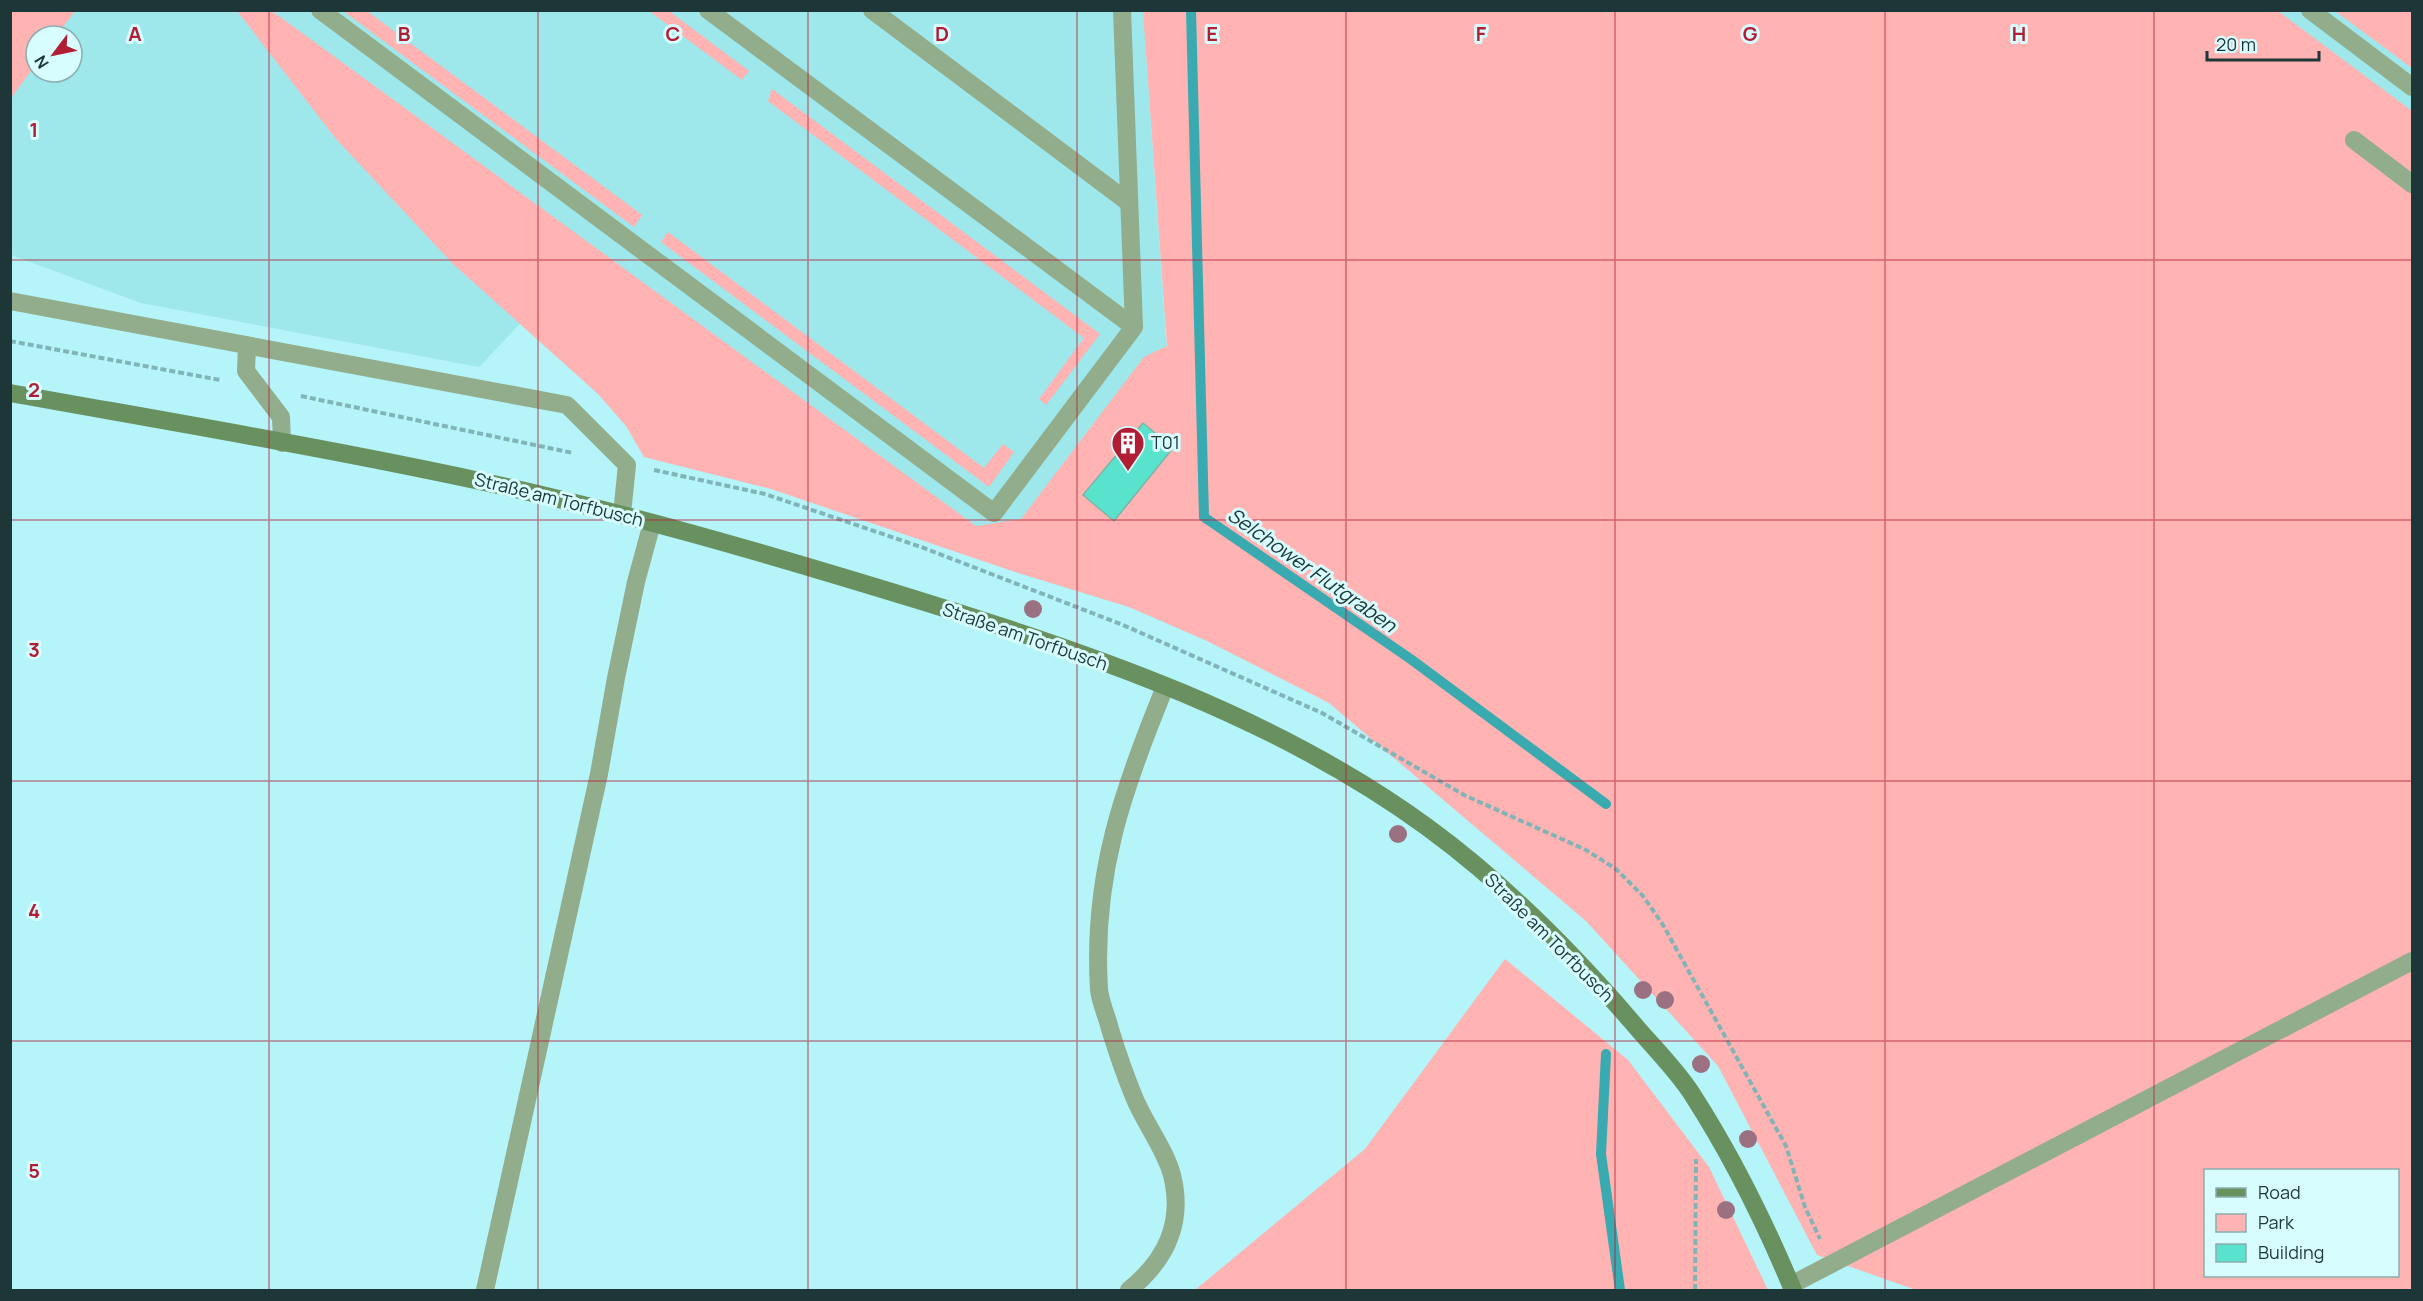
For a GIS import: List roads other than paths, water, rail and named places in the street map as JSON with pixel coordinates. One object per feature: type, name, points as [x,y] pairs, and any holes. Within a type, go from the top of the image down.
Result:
[{"type":"street","name":"Straße am Torfbusch","points":[[10,393],[474,479],[622,514],[804,565],[972,617],[1165,687],[1289,741],[1425,825],[1532,915],[1583,967],[1689,1089],[1734,1165],[1792,1288]]},
{"type":"lane","points":[[320,10],[994,513],[1134,327],[1122,10]]},
{"type":"lane","points":[[708,10],[1134,327]]},
{"type":"lane","points":[[872,10],[1128,202]]},
{"type":"lane","points":[[2310,10],[2412,87]]},
{"type":"lane","points":[[2354,140],[2412,184]]},
{"type":"lane","points":[[10,301],[567,405],[627,465],[622,514]]},
{"type":"lane","points":[[247,345],[246,371],[281,417],[282,443]]},
{"type":"lane","points":[[485,1290],[597,786],[636,582],[652,523]]},
{"type":"lane","points":[[1129,1290],[1144,1278],[1163,1252],[1177,1214],[1171,1174],[1134,1098],[1099,992],[1098,921],[1102,886],[1123,796],[1165,687]]},
{"type":"lane","points":[[1792,1288],[2412,961]]},
{"type":"waterway","name":"Selchower Flutgraben","points":[[1191,10],[1204,517],[1412,660],[1606,804]]},
{"type":"waterway","name":"Selchower Flutgraben","points":[[1606,1054],[1601,1154],[1620,1290]]},
{"type":"place","name":"T01","points":[[1128,472]]}]
